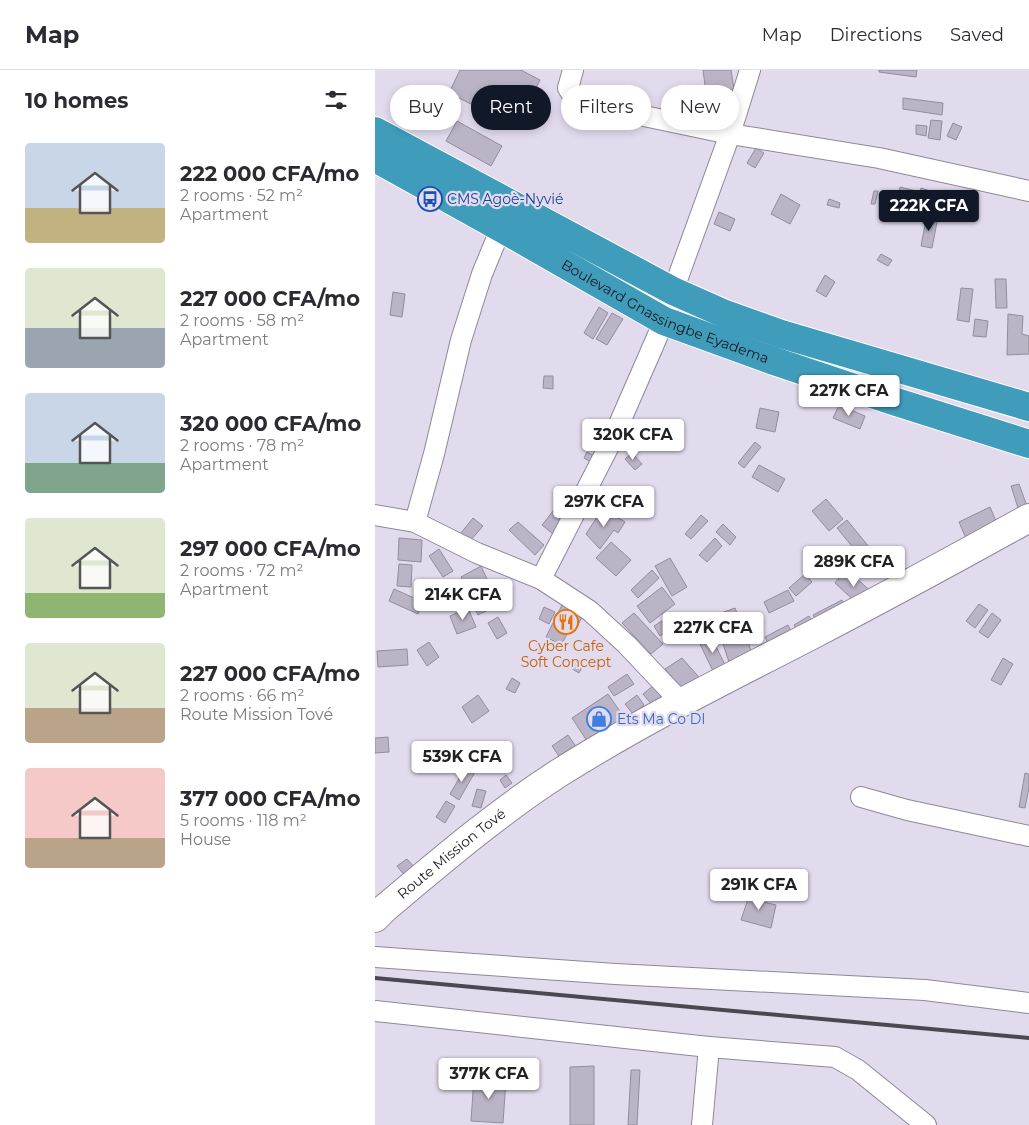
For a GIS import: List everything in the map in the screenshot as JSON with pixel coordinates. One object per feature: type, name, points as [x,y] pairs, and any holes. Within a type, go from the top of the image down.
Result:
[{"type":"highway","name":"Boulevard Gnassingbe Eyadema","points":[[375,131],[673,291],[725,314],[781,334],[1029,407]]},
{"type":"highway","name":"Boulevard Gnassingbe Eyadema","points":[[375,158],[664,321],[774,361],[1029,444]]},
{"type":"street","points":[[573,70],[568,88],[577,102],[730,134],[879,158],[1029,191]]},
{"type":"street","points":[[541,579],[613,438],[664,321],[730,134],[750,70]]},
{"type":"street","points":[[415,522],[434,454],[461,340],[482,274],[501,228]]},
{"type":"street","points":[[375,515],[415,522],[477,553],[541,579],[590,612],[627,645],[681,702]]},
{"type":"street","name":"Route Mission Tové","points":[[375,918],[480,829],[525,796],[588,756],[681,702],[893,593],[1029,518]]},
{"type":"street","points":[[861,798],[907,810],[1029,836]]},
{"type":"street","points":[[375,957],[625,975],[915,989],[1029,1003]]},
{"type":"street","points":[[375,1011],[709,1047],[835,1057],[858,1070],[925,1125]]},
{"type":"street","points":[[702,1125],[709,1047]]},
{"type":"building","points":[[460,70],[521,70],[540,80],[537,85],[471,85],[471,104],[461,99],[461,85],[453,85]]},
{"type":"building","points":[[703,70],[731,70],[733,85],[705,85]]},
{"type":"building","points":[[879,70],[917,70],[916,77],[879,72]]},
{"type":"building","points":[[903,98],[943,103],[942,115],[903,109]]},
{"type":"building","points":[[931,120],[942,121],[940,140],[928,138]]},
{"type":"building","points":[[461,123],[502,146],[491,166],[446,141],[452,130],[461,130]]},
{"type":"building","points":[[953,123],[962,127],[956,140],[947,136]]},
{"type":"building","points":[[916,125],[927,126],[926,136],[916,134]]},
{"type":"building","points":[[756,148],[764,153],[755,168],[747,163]]},
{"type":"building","points":[[900,187],[916,191],[914,201],[898,198]]},
{"type":"building","points":[[921,188],[945,196],[942,207],[918,200]]},
{"type":"building","points":[[874,191],[878,191],[875,204],[871,204]]},
{"type":"building","points":[[781,194],[800,205],[790,224],[771,214]]},
{"type":"building","points":[[829,199],[840,203],[839,208],[827,205]]},
{"type":"building","points":[[719,212],[735,219],[730,231],[714,224]]},
{"type":"building","points":[[927,215],[938,217],[932,248],[921,246]]},
{"type":"building","points":[[881,254],[892,260],[888,266],[877,260]]},
{"type":"building","points":[[825,275],[835,282],[826,297],[816,291]]},
{"type":"building","points":[[995,279],[1006,279],[1007,308],[996,308]]},
{"type":"building","points":[[961,288],[973,289],[969,322],[957,320]]},
{"type":"building","points":[[393,292],[405,294],[402,317],[390,315]]},
{"type":"building","points":[[599,307],[608,313],[593,339],[584,333]]},
{"type":"building","points":[[612,313],[623,319],[607,345],[596,339]]},
{"type":"building","points":[[1008,314],[1023,316],[1022,334],[1029,336],[1029,354],[1007,355]]},
{"type":"building","points":[[975,319],[988,321],[986,337],[973,336]]},
{"type":"building","points":[[544,376],[553,376],[553,389],[543,388]]},
{"type":"building","points":[[839,405],[865,416],[860,429],[833,418]]},
{"type":"building","points":[[760,408],[779,412],[775,432],[756,428]]},
{"type":"building","points":[[755,442],[761,447],[744,468],[738,463]]},
{"type":"building","points":[[587,452],[594,456],[591,462],[584,458]]},
{"type":"building","points":[[632,453],[642,464],[635,470],[625,459]]},
{"type":"building","points":[[759,465],[785,479],[778,492],[752,477]]},
{"type":"building","points":[[1019,484],[1028,509],[1019,511],[1011,486]]},
{"type":"building","points":[[564,497],[575,507],[553,534],[542,525]]},
{"type":"building","points":[[826,499],[843,519],[829,531],[812,511]]},
{"type":"building","points":[[990,507],[999,528],[968,543],[959,522]]},
{"type":"building","points":[[603,508],[625,522],[618,533],[614,530],[600,549],[586,534]]},
{"type":"building","points":[[701,515],[708,521],[691,539],[685,534]]},
{"type":"building","points":[[473,518],[483,526],[470,541],[461,533]]},
{"type":"building","points":[[847,520],[869,547],[859,555],[837,528]]},
{"type":"building","points":[[518,522],[544,545],[535,555],[509,530]]},
{"type":"building","points":[[723,524],[736,537],[730,545],[716,532]]},
{"type":"building","points":[[399,538],[422,540],[421,562],[398,560]]},
{"type":"building","points":[[715,538],[722,546],[707,562],[699,555]]},
{"type":"building","points":[[611,542],[631,560],[616,576],[596,558]]},
{"type":"building","points":[[439,549],[453,571],[443,577],[429,556]]},
{"type":"building","points":[[819,554],[827,559],[819,574],[811,569]]},
{"type":"building","points":[[670,558],[687,587],[672,596],[655,566]]},
{"type":"building","points":[[399,564],[412,565],[411,587],[397,586]]},
{"type":"building","points":[[481,566],[487,579],[468,590],[461,577]]},
{"type":"building","points":[[846,569],[875,595],[861,607],[835,583]]},
{"type":"building","points":[[652,570],[659,578],[638,598],[631,590]]},
{"type":"building","points":[[805,574],[812,582],[796,596],[789,588]]},
{"type":"building","points":[[662,587],[675,604],[650,623],[637,606]]},
{"type":"building","points":[[394,589],[423,602],[418,614],[389,601]]},
{"type":"building","points":[[480,589],[490,609],[478,615],[468,595]]},
{"type":"building","points":[[788,590],[794,601],[769,613],[764,602]]},
{"type":"building","points":[[501,597],[511,601],[509,608],[498,604]]},
{"type":"building","points":[[842,600],[848,613],[820,628],[813,615]]},
{"type":"building","points":[[979,604],[988,610],[975,628],[966,621]]},
{"type":"building","name":"Cyber Cafe Soft Concept","points":[[562,605],[583,615],[575,631],[570,629],[561,645],[546,637]]},
{"type":"building","points":[[544,607],[555,612],[549,624],[539,619]]},
{"type":"building","points":[[468,608],[476,627],[457,634],[450,616]]},
{"type":"building","points":[[735,608],[745,634],[723,642],[713,616]]},
{"type":"building","points":[[634,613],[663,644],[651,654],[622,623]]},
{"type":"building","points":[[992,613],[1001,620],[988,638],[979,632]]},
{"type":"building","points":[[809,616],[815,627],[800,636],[794,625]]},
{"type":"building","points":[[498,617],[507,633],[497,639],[488,623]]},
{"type":"building","points":[[662,621],[668,630],[660,636],[654,626]]},
{"type":"building","points":[[788,625],[794,637],[771,649],[765,637]]},
{"type":"building","points":[[710,634],[727,669],[715,675],[698,640]]},
{"type":"building","points":[[746,636],[753,657],[730,665],[723,644]]},
{"type":"building","points":[[429,642],[439,657],[427,666],[417,650]]},
{"type":"building","points":[[407,649],[408,665],[378,667],[377,651]]},
{"type":"building","points":[[682,658],[705,684],[686,693],[665,669]]},
{"type":"building","points":[[1003,658],[1013,664],[1001,685],[991,680]]},
{"type":"building","points":[[573,662],[582,667],[579,673],[569,667]]},
{"type":"building","points":[[627,674],[634,684],[614,696],[608,687]]},
{"type":"building","points":[[512,678],[520,683],[515,693],[506,689]]},
{"type":"building","points":[[653,686],[662,698],[653,706],[643,694]]},
{"type":"building","name":"Ets Ma Co DI","points":[[608,694],[626,720],[589,744],[572,718]]},
{"type":"building","points":[[478,695],[489,711],[472,723],[462,707]]},
{"type":"building","points":[[637,695],[644,705],[633,714],[625,704]]},
{"type":"building","points":[[568,735],[577,748],[561,759],[552,746]]},
{"type":"building","points":[[388,737],[389,752],[375,753],[375,738]]},
{"type":"building","points":[[451,744],[466,752],[461,762],[446,754]]},
{"type":"building","points":[[466,767],[475,772],[459,800],[450,794]]},
{"type":"building","points":[[1025,773],[1029,774],[1029,788],[1025,808],[1019,807]]},
{"type":"building","points":[[506,775],[512,783],[505,788],[500,780]]},
{"type":"building","points":[[477,789],[486,791],[481,808],[472,806]]},
{"type":"building","points":[[446,801],[455,806],[445,823],[436,817]]},
{"type":"building","points":[[407,859],[415,868],[405,876],[397,866]]},
{"type":"building","points":[[761,892],[760,901],[776,905],[771,928],[741,920],[750,893]]},
{"type":"building","points":[[594,1066],[594,1125],[570,1125],[570,1067]]},
{"type":"building","points":[[631,1070],[640,1070],[637,1125],[628,1125]]},
{"type":"building","points":[[474,1077],[506,1079],[503,1123],[471,1121]]},
{"type":"railway","points":[[375,978],[1029,1038]]},
{"type":"place","name":"CMS Agoè-Nyvié","points":[[430,199]]},
{"type":"place","name":"Cyber Cafe Soft Concept","points":[[566,622]]},
{"type":"place","name":"Ets Ma Co DI","points":[[599,719]]}]
